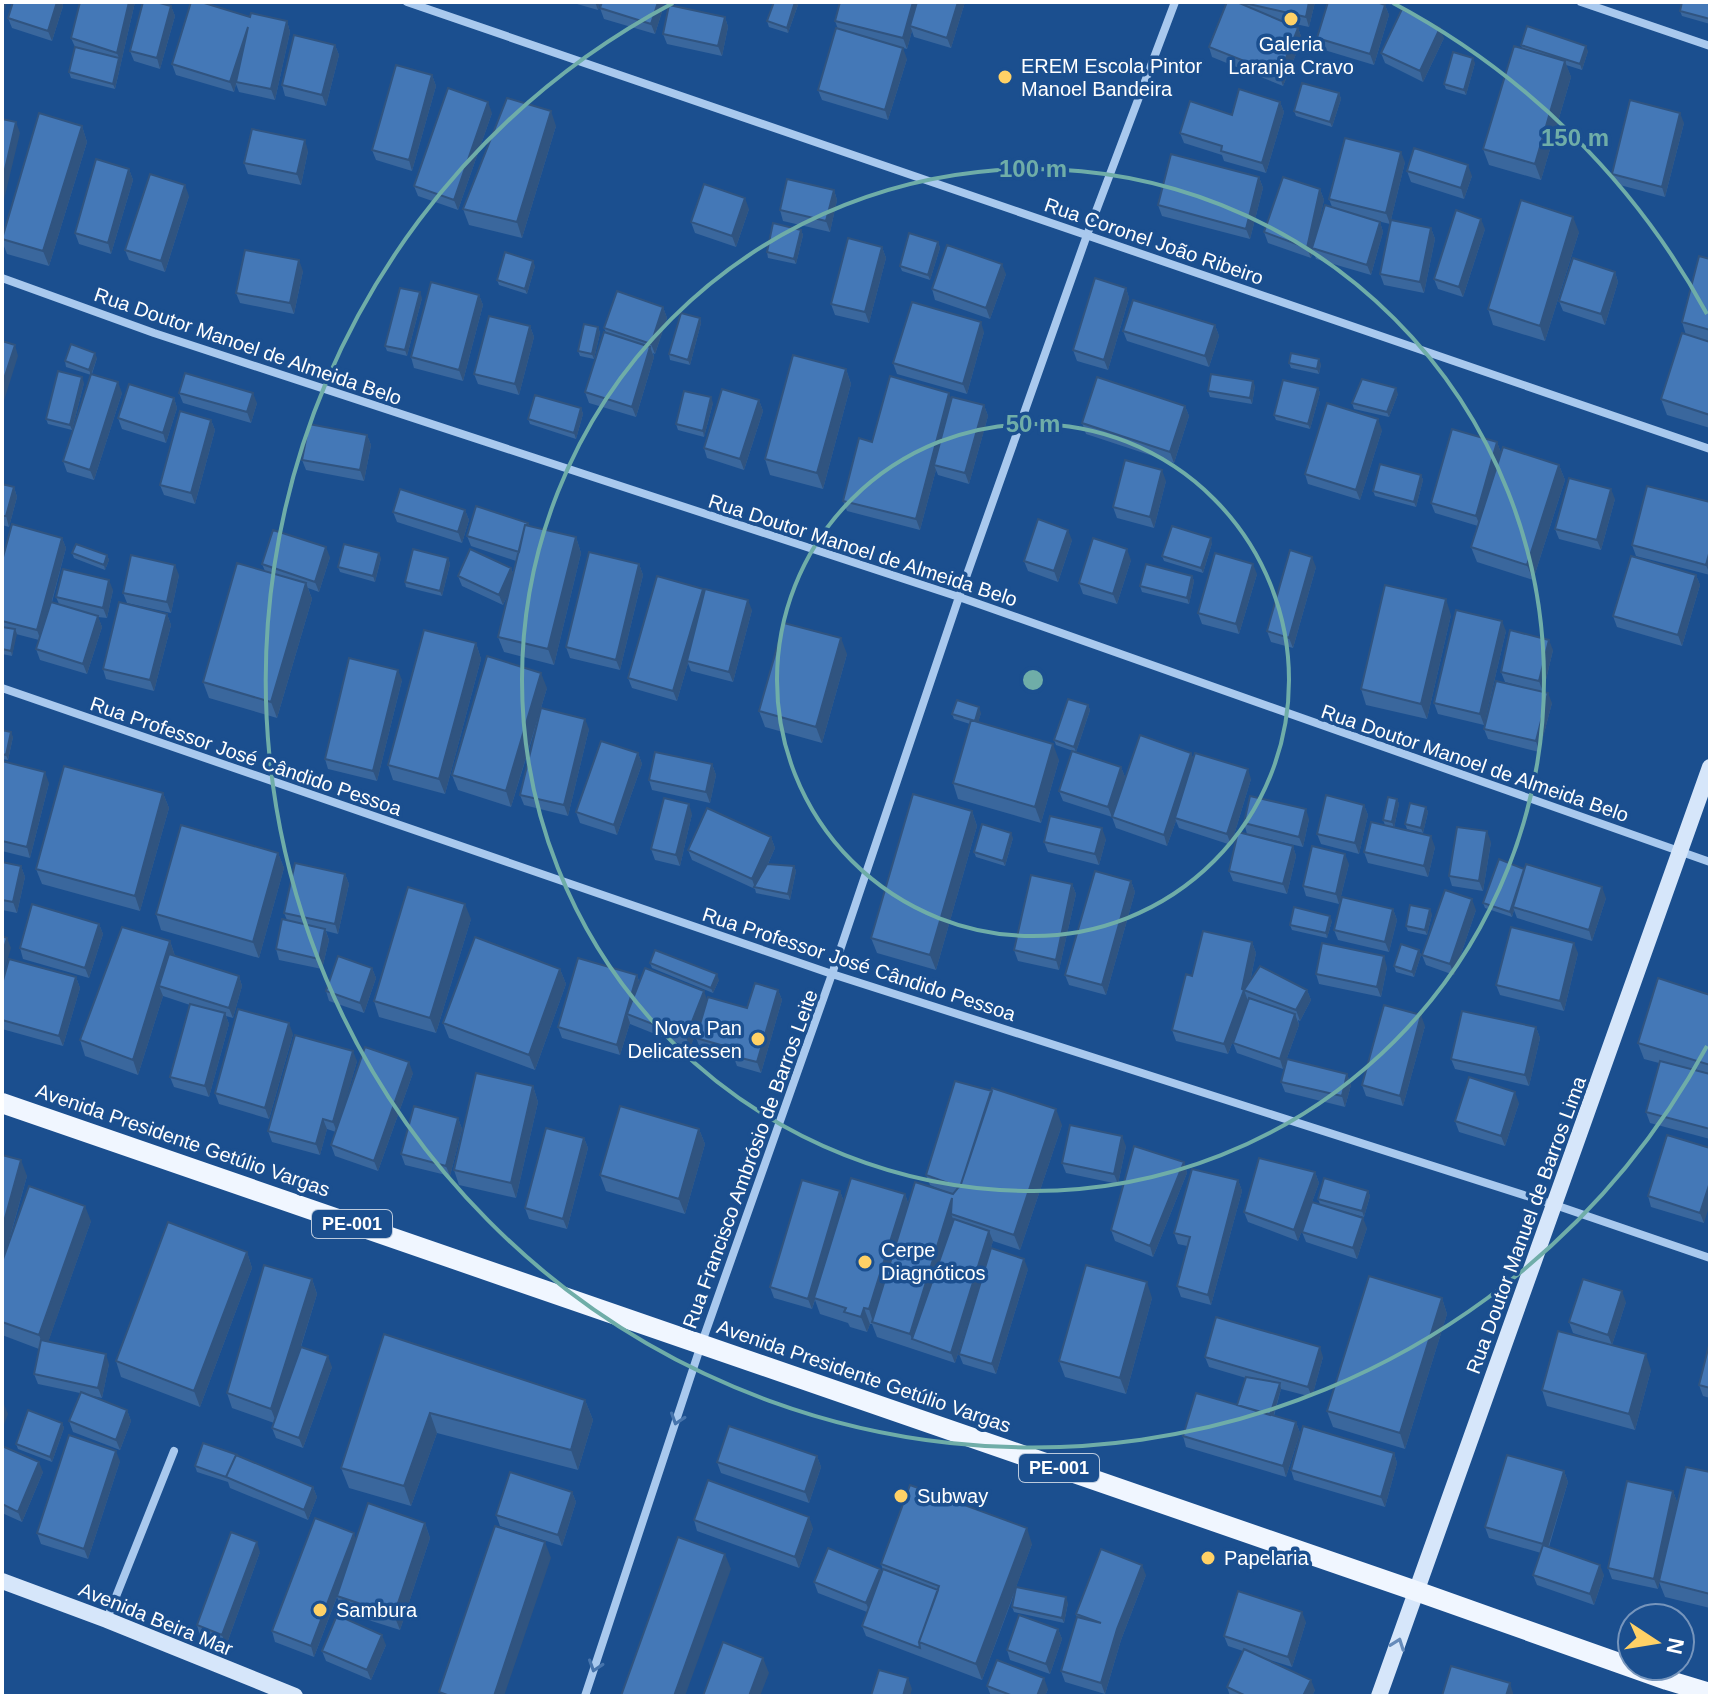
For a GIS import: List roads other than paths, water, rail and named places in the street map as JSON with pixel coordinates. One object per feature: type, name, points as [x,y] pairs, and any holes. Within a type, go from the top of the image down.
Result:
[{"type":"main road","name":"Avenida Presidente Getúlio Vargas","points":[[2,1103],[1710,1693]]},
{"type":"street","name":"Rua Coronel João Ribeiro","points":[[407,2],[1710,449]]},
{"type":"street","name":"Rua Francisco Ambrósio de Barros Leite","points":[[585,1696],[701,1345],[832,974],[959,597],[1087,235],[1175,2]]},
{"type":"street","points":[[1581,2],[1710,46]]},
{"type":"street","name":"Rua Doutor Manoel de Almeida Belo","points":[[2,278],[154,333],[959,597],[1710,862]]},
{"type":"street","name":"Rua Professor José Cândido Pessoa","points":[[2,688],[832,974],[1555,1205],[1710,1258]]},
{"type":"street","name":"Rua Doutor Manuel de Barros Lima","points":[[1379,1696],[1710,767]]},
{"type":"street","points":[[107,1620],[174,1451]]},
{"type":"street","name":"Avenida Beira Mar","points":[[2,1581],[295,1696]]},
{"type":"place","name":"Galeria Laranja Cravo","points":[[1291,19]]},
{"type":"place","name":"EREM Escola Pintor Manoel Bandeira","points":[[1005,77]]},
{"type":"place","name":"Nova Pan Delicatessen","points":[[758,1039]]},
{"type":"place","name":"Cerpe Diagnóticos","points":[[865,1262]]},
{"type":"place","name":"Subway","points":[[901,1496]]},
{"type":"place","name":"Papelaria","points":[[1208,1558]]},
{"type":"place","name":"Sambura","points":[[320,1610]]}]
